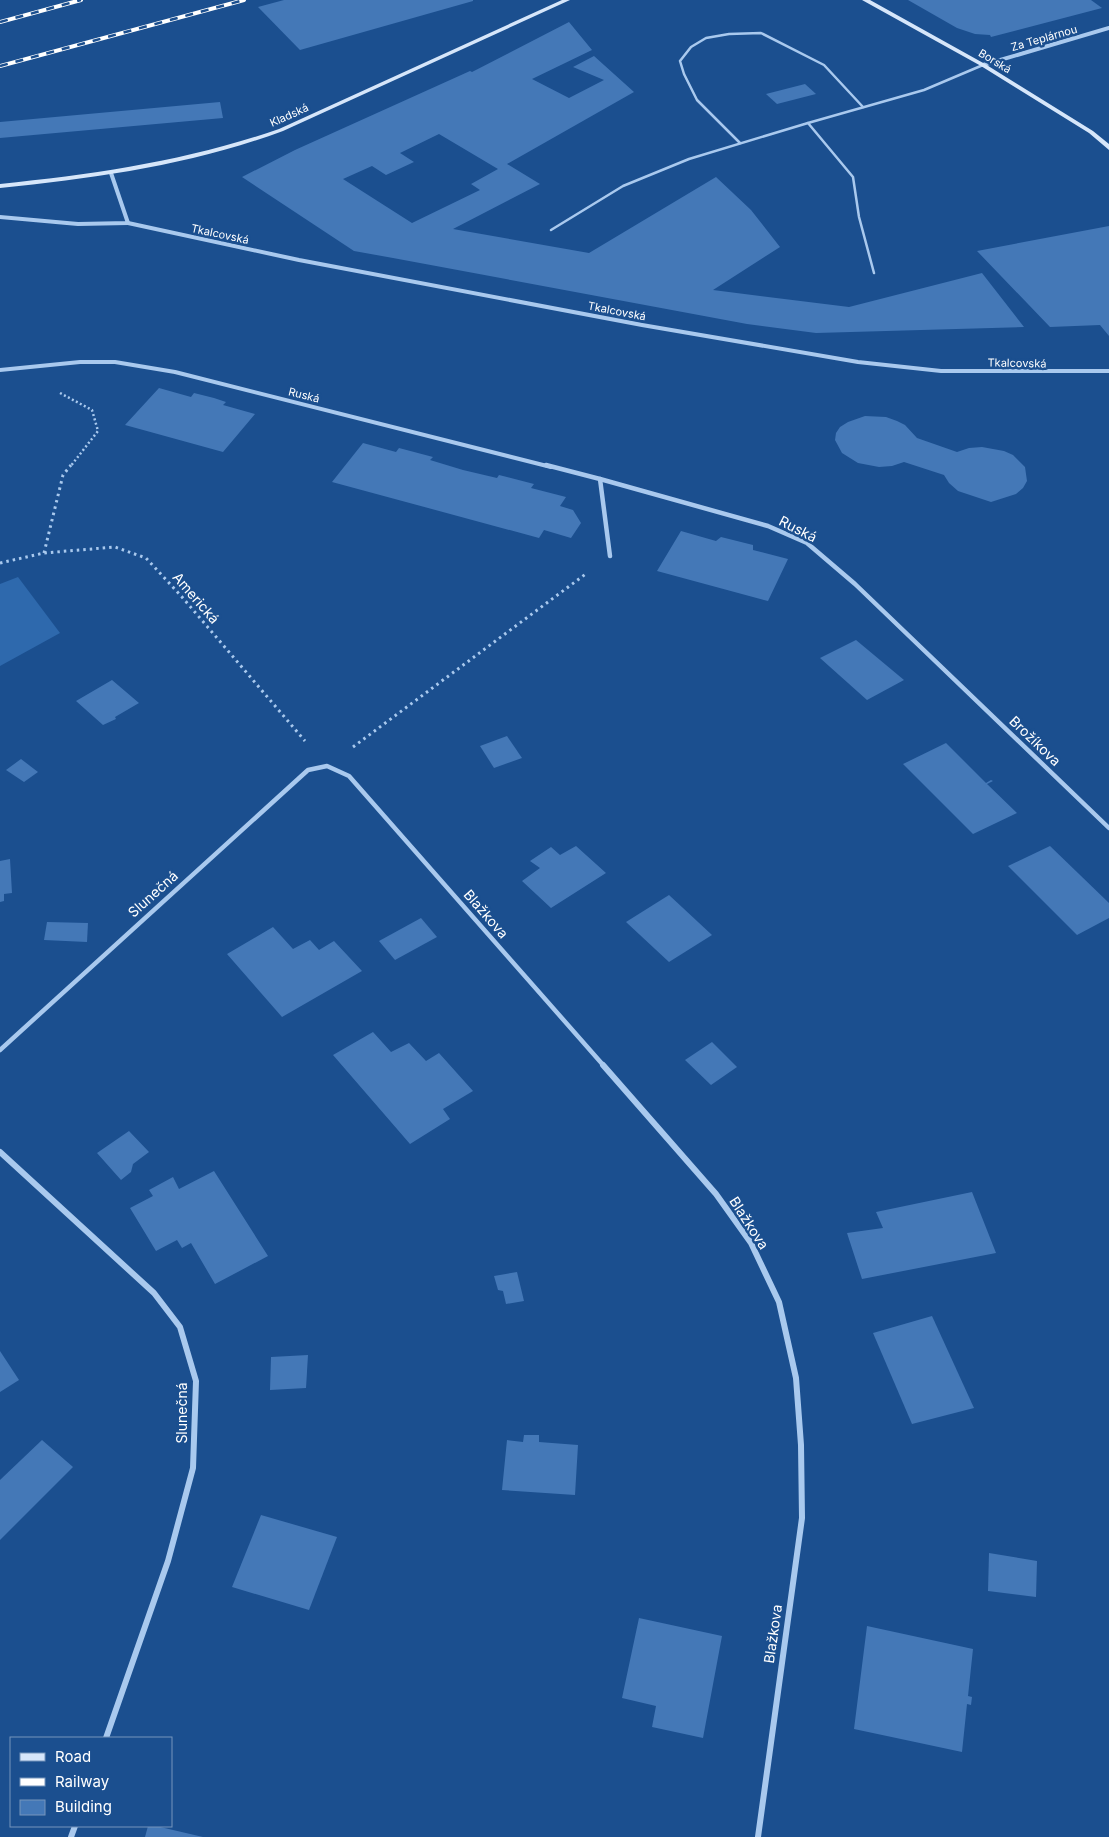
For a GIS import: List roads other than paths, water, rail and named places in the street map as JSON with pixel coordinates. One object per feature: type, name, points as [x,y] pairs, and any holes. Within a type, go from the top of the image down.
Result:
[{"type":"main road","name":"Kladská","points":[[0,186],[111,173],[191,159],[254,141],[567,0]]},
{"type":"main road","name":"Borská","points":[[865,0],[983,65],[1091,132],[1109,148]]},
{"type":"street","name":"Za Teplárnou","points":[[983,65],[1109,28]]},
{"type":"street","points":[[111,173],[128,223]]},
{"type":"street","name":"Tkalcovská","points":[[0,217],[78,224],[128,223],[338,267],[642,325],[858,362],[941,371],[1109,371]]},
{"type":"street","name":"Ruská","points":[[0,370],[80,362],[115,362],[175,372],[600,479],[768,526],[807,543],[855,584],[944,670]]},
{"type":"street","points":[[600,479],[610,556]]},
{"type":"street","name":"Brožíkova","points":[[944,670],[1109,828]]},
{"type":"street","name":"Slunečná","points":[[0,1050],[308,770],[327,766]]},
{"type":"street","name":"Blažkova","points":[[327,766],[348,776],[716,1194],[750,1244],[779,1302],[796,1378],[801,1445],[802,1518],[758,1837]]},
{"type":"street","name":"Slunečná","points":[[0,1152],[154,1294],[180,1326],[196,1381],[193,1468],[168,1560],[106,1737]]},
{"type":"lane","points":[[740,143],[697,100],[684,74],[680,61],[691,47],[706,38],[729,34],[761,33],[824,65],[863,107]]},
{"type":"lane","points":[[551,230],[623,186],[689,159],[924,90],[983,65]]},
{"type":"lane","points":[[808,123],[853,177],[859,217],[874,273]]},
{"type":"railway","points":[[0,22],[81,0]]},
{"type":"railway","points":[[0,66],[244,0]]}]
